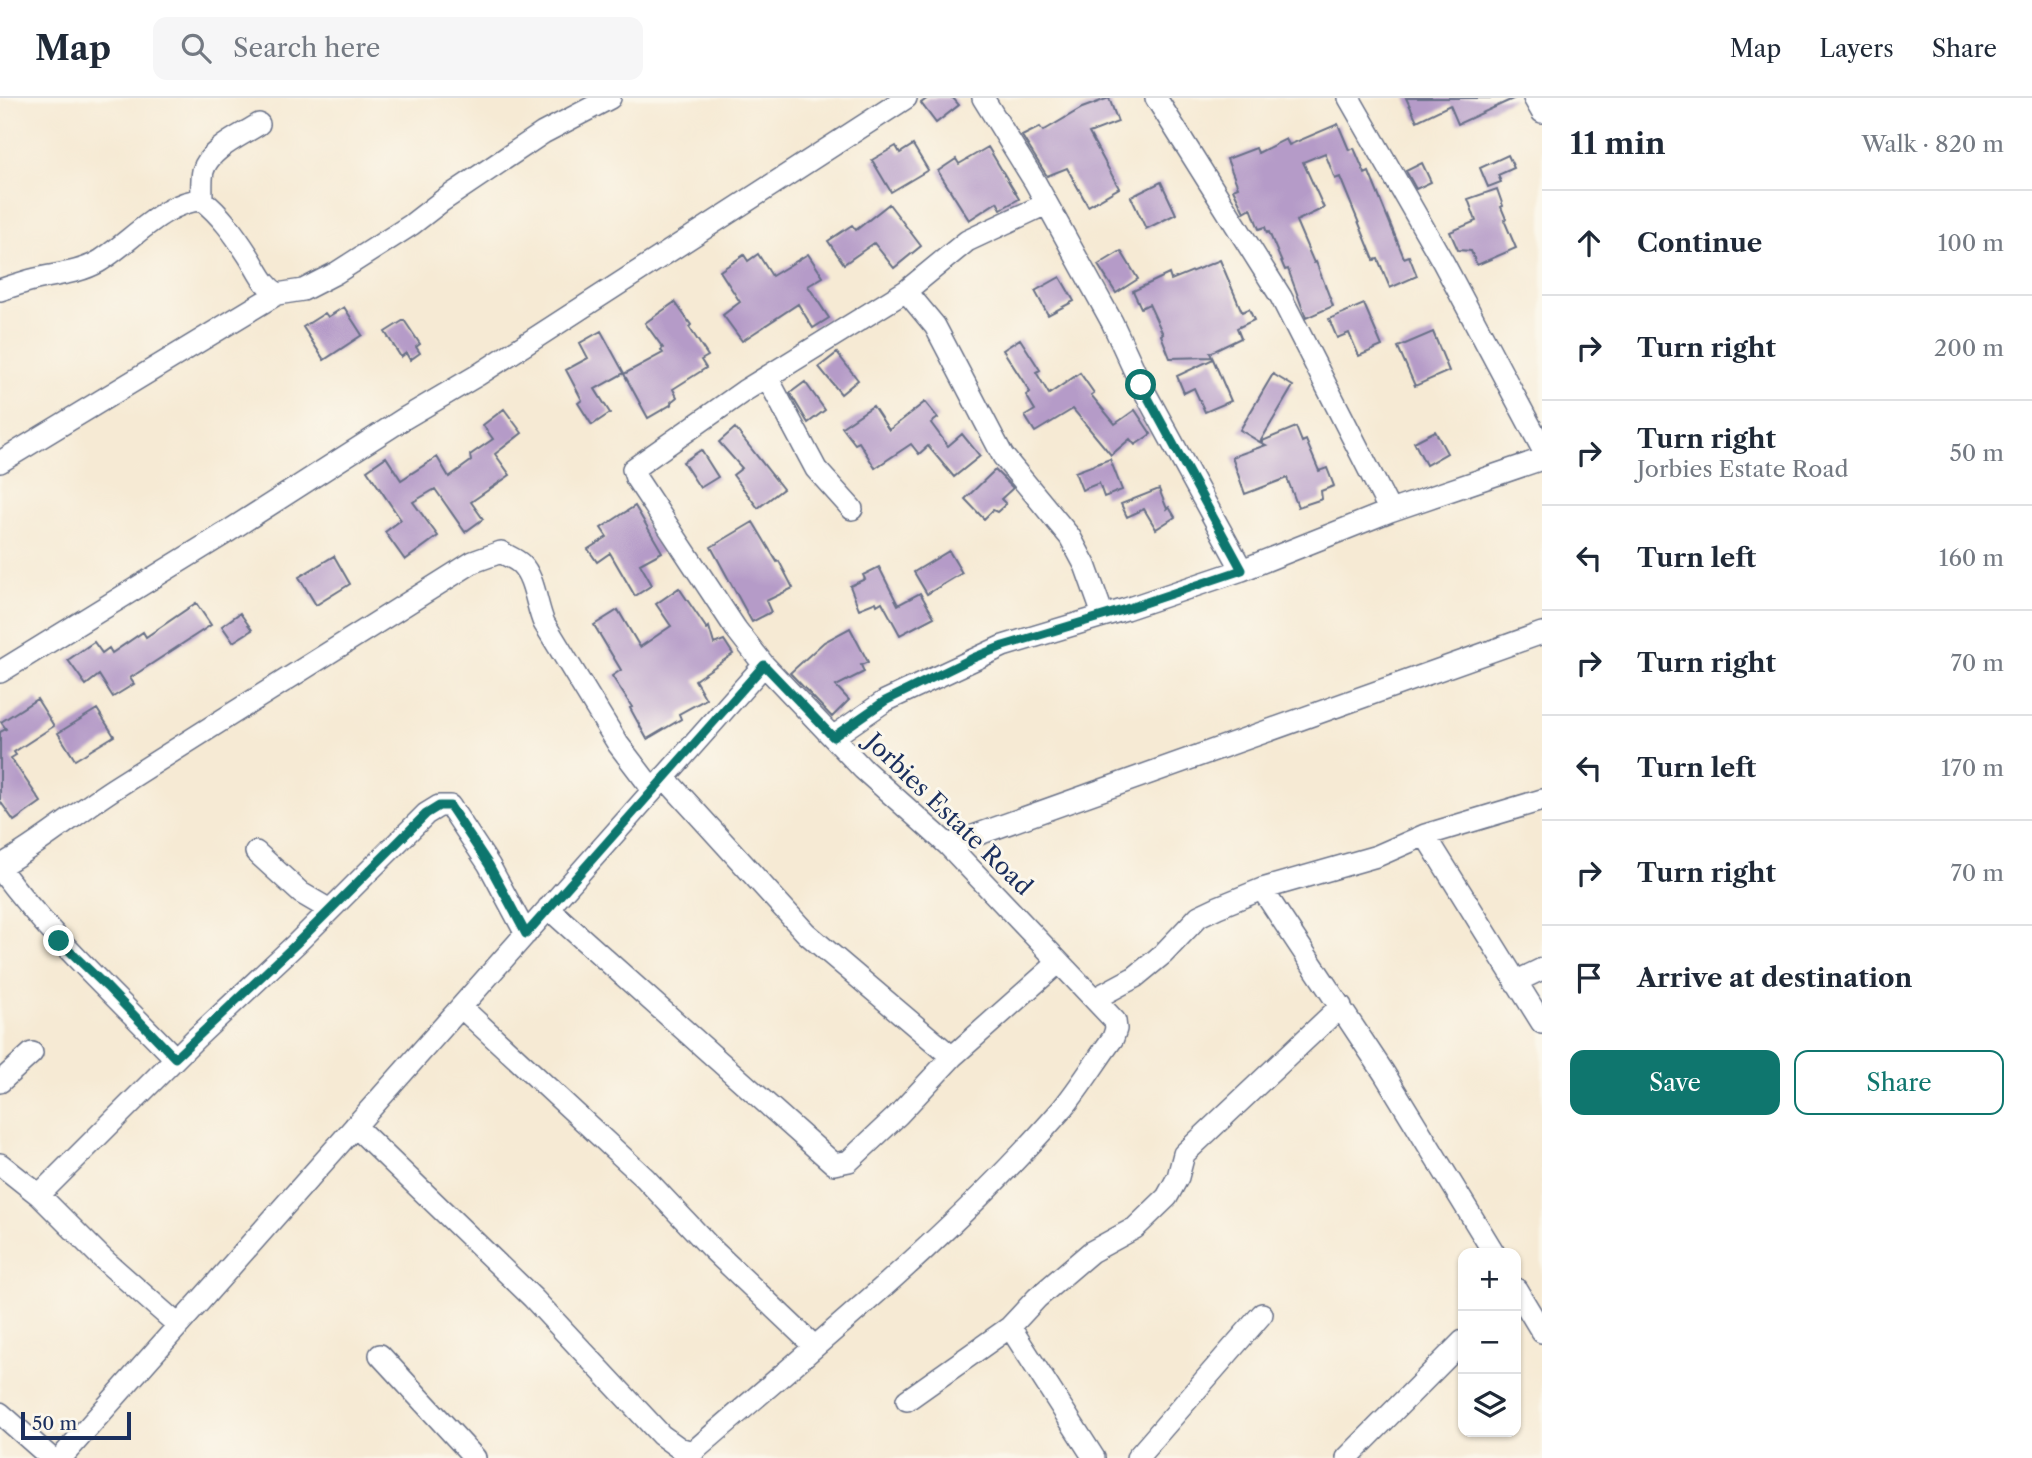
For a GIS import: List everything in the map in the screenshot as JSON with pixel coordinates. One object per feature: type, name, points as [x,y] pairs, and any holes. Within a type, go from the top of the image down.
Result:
[{"type":"street","points":[[0,462],[277,295],[303,290],[336,273],[411,225],[478,175],[543,133],[610,98]]},
{"type":"street","points":[[0,671],[478,375],[906,98]]},
{"type":"street","points":[[983,98],[1112,322],[1141,385],[1242,570]]},
{"type":"street","points":[[1156,98],[1280,297],[1390,511]]},
{"type":"street","points":[[1349,98],[1443,262],[1542,449]]},
{"type":"street","points":[[1534,98],[1542,112]]},
{"type":"street","points":[[202,200],[202,173],[207,161],[218,150],[259,124]]},
{"type":"street","points":[[0,290],[34,279],[77,271],[97,262],[167,211],[188,200],[202,200],[217,212],[249,256],[263,283],[277,295]]},
{"type":"street","points":[[852,509],[816,469],[766,377],[906,291],[967,241],[1046,204]]},
{"type":"street","points":[[906,291],[935,326],[1003,456],[1070,537],[1085,565],[1103,615]]},
{"type":"street","name":"Jorbies Estate Road","points":[[766,377],[667,443],[633,470],[636,478],[736,629],[764,665],[863,769],[948,845],[1096,998],[1115,1021],[1116,1029],[1113,1038],[1065,1105],[1008,1168],[921,1253],[814,1346]]},
{"type":"street","points":[[833,737],[885,701],[1003,646],[1242,570],[1390,511],[1542,459]]},
{"type":"street","points":[[175,1058],[59,941],[24,902],[0,868],[116,787],[306,665],[472,562],[501,552],[521,564],[531,580],[544,623],[634,769],[659,784],[806,933],[952,1057]]},
{"type":"street","points":[[948,845],[1542,633]]},
{"type":"street","points":[[61,1458],[764,665]]},
{"type":"street","points":[[1096,998],[1135,977],[1163,954],[1199,916],[1262,889],[1377,856],[1426,835],[1542,800]]},
{"type":"street","points":[[39,1195],[175,1058],[426,814],[439,806],[450,806],[489,865],[526,934]]},
{"type":"street","points":[[1426,835],[1542,1023]]},
{"type":"street","points":[[256,852],[301,893],[330,910]]},
{"type":"street","points":[[1262,889],[1341,1006],[1491,1248]]},
{"type":"street","points":[[548,908],[834,1164],[849,1161],[898,1115],[952,1057],[1059,962]]},
{"type":"street","points":[[1515,982],[1542,969]]},
{"type":"street","points":[[907,1400],[1010,1327],[1037,1298],[1091,1252],[1135,1228],[1167,1197],[1178,1177],[1184,1154],[1341,1006]]},
{"type":"street","points":[[355,1126],[533,1298],[661,1435],[679,1448],[693,1452],[814,1346],[711,1248],[645,1178],[461,1007]]},
{"type":"street","points":[[0,1082],[32,1053]]},
{"type":"street","points":[[0,1164],[39,1195],[102,1258],[178,1325]]},
{"type":"street","points":[[1521,1297],[1542,1332]]},
{"type":"street","points":[[1137,1458],[1262,1314]]},
{"type":"street","points":[[1010,1327],[1094,1458]]},
{"type":"street","points":[[1347,1458],[1458,1346]]},
{"type":"street","points":[[380,1355],[475,1458]]},
{"type":"street","points":[[0,1413],[51,1458]]},
{"type":"building","points":[[928,98],[953,98],[959,105],[936,123],[921,103]]},
{"type":"building","points":[[1109,98],[1118,122],[1089,133],[1119,188],[1088,206],[1067,168],[1047,176],[1022,136],[1040,127],[1043,131],[1082,108]]},
{"type":"building","points":[[1406,98],[1515,98],[1458,124],[1450,105],[1417,121]]},
{"type":"building","points":[[1338,124],[1349,150],[1354,148],[1365,174],[1369,172],[1404,258],[1409,256],[1417,276],[1390,288],[1378,259],[1374,260],[1340,177],[1335,179],[1325,153],[1303,162],[1324,208],[1296,221],[1333,306],[1306,318],[1288,269],[1285,270],[1269,232],[1267,233],[1265,227],[1259,229],[1251,208],[1244,212],[1233,189],[1238,187],[1227,159],[1256,148],[1258,153],[1286,139],[1289,145]]},
{"type":"building","points":[[913,145],[928,170],[891,192],[872,160],[896,146],[900,153]]},
{"type":"building","points":[[988,147],[1019,199],[1001,209],[997,202],[969,220],[938,171],[956,159],[959,164]]},
{"type":"building","points":[[1508,155],[1514,168],[1498,175],[1501,182],[1488,187],[1480,168]]},
{"type":"building","points":[[1422,163],[1431,182],[1416,189],[1406,171]]},
{"type":"building","points":[[1161,182],[1176,214],[1146,229],[1131,197]]},
{"type":"building","points":[[1497,189],[1506,219],[1504,220],[1516,248],[1477,265],[1471,251],[1458,250],[1450,232],[1476,221],[1468,199]]},
{"type":"building","points":[[889,204],[921,246],[894,268],[874,243],[844,264],[828,241],[852,225],[856,230]]},
{"type":"building","points":[[1121,251],[1138,279],[1116,293],[1098,265]]},
{"type":"building","points":[[758,254],[772,276],[808,254],[823,277],[808,286],[829,318],[813,328],[798,304],[742,341],[723,315],[740,302],[720,271],[744,255],[748,261]]},
{"type":"building","points":[[1220,260],[1242,312],[1249,309],[1254,320],[1237,328],[1241,338],[1210,353],[1212,357],[1170,358],[1161,335],[1163,334],[1149,304],[1141,308],[1133,291],[1169,274],[1171,280]]},
{"type":"building","points":[[1060,277],[1074,301],[1048,315],[1035,291]]},
{"type":"building","points":[[675,302],[708,356],[701,360],[706,368],[673,389],[677,397],[672,404],[648,418],[624,374],[663,353],[663,348],[645,323]]},
{"type":"building","points":[[1364,304],[1382,346],[1359,356],[1349,333],[1337,338],[1329,319]]},
{"type":"building","points":[[344,307],[362,335],[324,360],[303,327],[325,313],[328,317]]},
{"type":"building","points":[[404,320],[420,344],[416,347],[420,353],[410,360],[406,353],[401,357],[385,332]]},
{"type":"building","points":[[601,331],[624,373],[595,389],[610,413],[592,425],[578,403],[582,400],[566,370],[588,358],[580,343]]},
{"type":"building","points":[[1433,332],[1449,371],[1415,386],[1398,347]]},
{"type":"building","points":[[1020,339],[1040,370],[1036,372],[1049,394],[1080,373],[1094,393],[1091,395],[1115,424],[1135,410],[1151,434],[1135,445],[1130,439],[1111,455],[1073,409],[1035,432],[1025,416],[1035,410],[1026,395],[1030,392],[1003,350]]},
{"type":"building","points":[[837,353],[858,380],[841,394],[819,367]]},
{"type":"building","points":[[1213,359],[1231,401],[1205,412],[1194,388],[1184,393],[1177,376]]},
{"type":"building","points":[[1273,374],[1293,386],[1260,442],[1240,430]]},
{"type":"building","points":[[805,382],[825,410],[808,423],[790,393]]},
{"type":"building","points":[[925,402],[938,418],[931,423],[948,446],[962,434],[980,456],[954,477],[928,446],[919,454],[911,444],[875,468],[859,442],[855,444],[842,427],[873,406],[889,430]]},
{"type":"building","points":[[504,409],[522,433],[495,454],[510,475],[471,502],[483,519],[465,532],[435,489],[413,502],[438,536],[405,560],[385,532],[401,520],[367,470],[386,457],[401,480],[437,457],[449,477],[471,461],[470,455],[493,439],[483,425]]},
{"type":"building","points":[[1296,427],[1302,442],[1306,440],[1319,471],[1327,468],[1334,486],[1321,491],[1322,499],[1298,507],[1287,478],[1245,494],[1232,457],[1266,445],[1260,442]]},
{"type":"building","points":[[735,428],[783,489],[758,508],[733,475],[742,468],[719,442]]},
{"type":"building","points":[[1435,431],[1447,453],[1426,465],[1414,442]]},
{"type":"building","points":[[701,450],[718,477],[700,488],[683,462]]},
{"type":"building","points":[[1110,459],[1122,490],[1104,497],[1099,483],[1082,490],[1075,472]]},
{"type":"building","points":[[995,470],[1013,488],[1001,499],[1006,504],[997,512],[993,510],[984,519],[965,499]]},
{"type":"building","points":[[1159,489],[1167,509],[1169,507],[1175,517],[1156,529],[1144,509],[1127,517],[1121,504]]},
{"type":"building","points":[[635,506],[662,552],[640,564],[652,585],[635,596],[610,553],[597,562],[588,549],[607,537],[601,528]]},
{"type":"building","points":[[753,522],[793,588],[766,601],[771,612],[752,622],[711,547]]},
{"type":"building","points":[[949,551],[962,573],[927,594],[914,572]]},
{"type":"building","points":[[334,556],[350,584],[316,605],[299,577]]},
{"type":"building","points":[[879,567],[898,605],[920,593],[934,617],[900,635],[882,602],[859,609],[850,586],[865,579],[863,575]]},
{"type":"building","points":[[679,588],[707,629],[709,627],[714,644],[724,640],[733,654],[695,680],[706,699],[679,714],[681,719],[647,739],[630,708],[632,707],[612,676],[621,670],[594,625],[618,610],[640,647],[671,626],[656,604]]},
{"type":"building","points":[[196,603],[211,625],[130,678],[134,684],[113,697],[99,675],[86,685],[68,660],[94,642],[102,653],[109,648],[112,653],[143,632],[146,637]]},
{"type":"building","points":[[240,613],[252,630],[233,642],[222,626]]},
{"type":"building","points":[[850,628],[868,662],[861,665],[864,672],[836,686],[849,700],[832,717],[790,673],[824,642]]},
{"type":"building","points":[[37,699],[54,726],[14,752],[16,755],[11,758],[41,802],[14,821],[0,801],[0,732],[6,729],[1,722]]},
{"type":"building","points":[[97,709],[114,736],[75,760],[58,733]]},
{"type":"route","points":[[59,941],[175,1058],[296,944],[426,814],[439,806],[450,806],[489,865],[526,934],[764,665],[833,737],[885,701],[973,658],[1242,570],[1141,385]]}]
